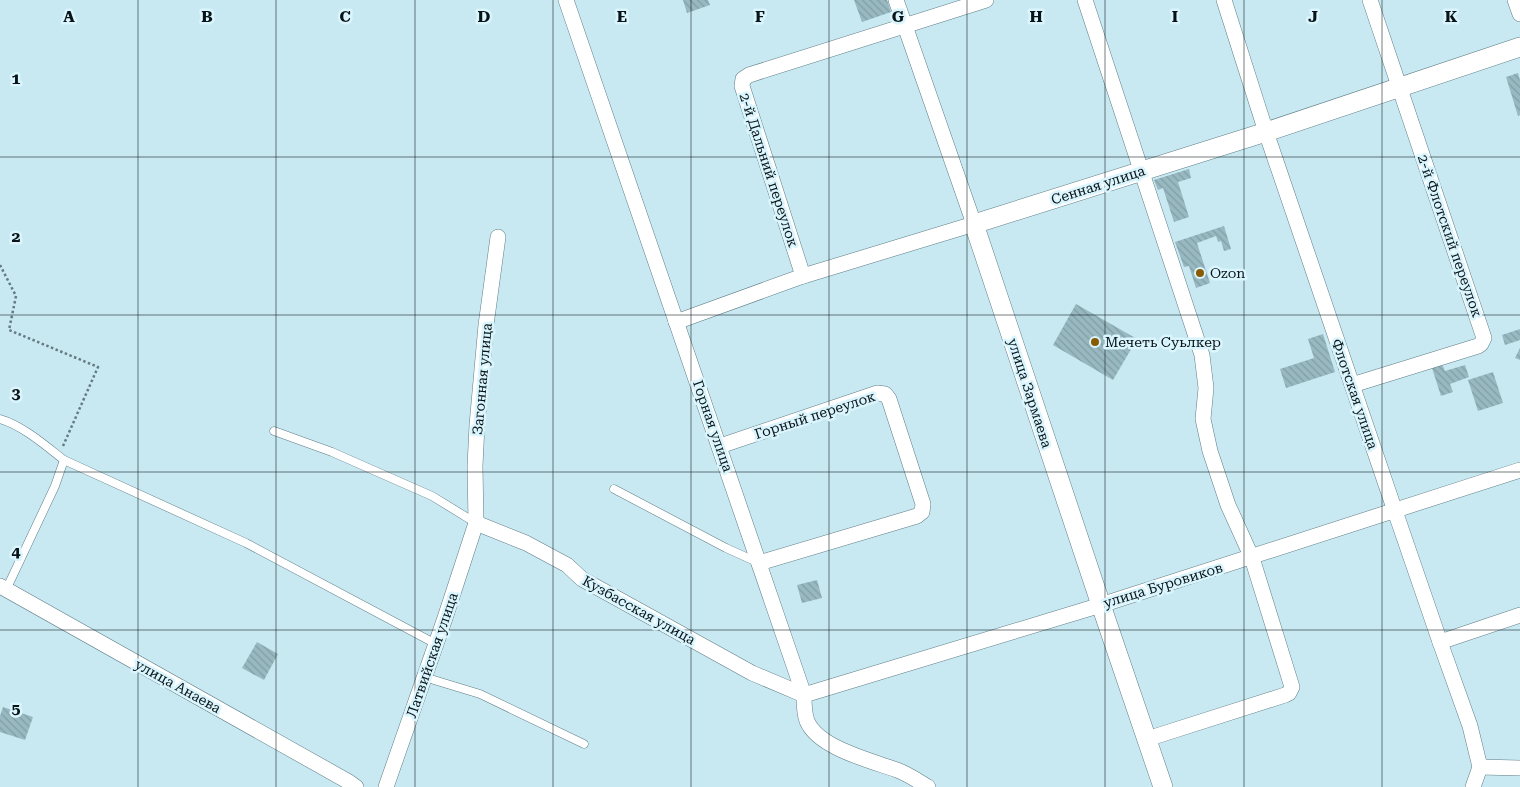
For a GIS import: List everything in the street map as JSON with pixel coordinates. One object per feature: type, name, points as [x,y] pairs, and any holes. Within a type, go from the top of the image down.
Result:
[{"type":"street","name":"Горная улица","points":[[566,0],[804,695],[804,708],[808,722],[817,734],[831,745],[864,760],[899,771],[928,787]]},
{"type":"street","name":"улица Зармаева","points":[[896,0],[974,224],[1163,787]]},
{"type":"street","name":"2-й Дальний переулок","points":[[803,276],[742,86],[743,79],[748,75],[986,0]]},
{"type":"street","points":[[1084,0],[1202,355],[1206,388],[1203,419],[1210,451],[1228,505],[1252,558],[1292,683],[1291,690],[1285,695],[1147,739]]},
{"type":"street","name":"Флотская улица","points":[[1224,0],[1266,132],[1394,511],[1470,726],[1480,767]]},
{"type":"street","name":"2-й Флотский переулок","points":[[1352,385],[1478,346],[1483,342],[1484,338],[1370,0]]},
{"type":"street","points":[[1515,0],[1520,14]]},
{"type":"street","name":"Сенная улица","points":[[676,322],[803,276],[1142,172],[1520,47]]},
{"type":"street","name":"Загонная улица","points":[[476,522],[475,466],[477,425],[486,325],[498,237]]},
{"type":"street","name":"Горный переулок","points":[[720,446],[878,393],[885,394],[890,399],[923,504],[922,512],[917,516],[759,563]]},
{"type":"street","name":"улица Буровиков","points":[[804,695],[1252,558],[1520,470]]},
{"type":"street","name":"Латвийская улица","points":[[386,787],[476,522]]},
{"type":"street","name":"Кузбасская улица","points":[[476,522],[526,543],[566,565],[582,579],[752,673],[804,695]]},
{"type":"street","name":"улица Анаева","points":[[3,588],[356,787]]},
{"type":"street","points":[[1440,642],[1520,614]]},
{"type":"street","points":[[1473,787],[1480,767],[1520,768]]},
{"type":"lane","points":[[0,419],[7,421],[40,441],[64,460],[246,543],[436,644]]},
{"type":"lane","points":[[274,432],[332,452],[423,492],[476,522]]},
{"type":"lane","points":[[3,588],[55,486],[64,460]]},
{"type":"lane","points":[[614,489],[726,548],[759,563]]},
{"type":"lane","points":[[424,677],[480,694],[584,744]]},
{"type":"path","points":[[0,265],[16,296],[9,330],[98,367],[63,445],[64,460]]},
{"type":"building","points":[[683,0],[708,0],[710,5],[687,13]]},
{"type":"building","points":[[854,0],[887,0],[891,12],[862,22]]},
{"type":"building","points":[[1518,73],[1520,80],[1520,115],[1518,116],[1506,77]]},
{"type":"building","points":[[1189,169],[1191,178],[1178,182],[1189,217],[1174,222],[1163,188],[1158,190],[1154,180]]},
{"type":"building","points":[[1224,226],[1231,249],[1224,251],[1221,241],[1218,242],[1216,236],[1197,243],[1210,283],[1196,288],[1189,266],[1184,267],[1175,242]]},
{"type":"building","name":"Мечеть Суьлкер","points":[[1076,304],[1137,339],[1113,380],[1053,345]]},
{"type":"building","points":[[1520,329],[1520,340],[1505,345],[1502,335]]},
{"type":"building","points":[[1323,334],[1335,372],[1286,388],[1280,369],[1314,358],[1308,339]]},
{"type":"building","points":[[1520,348],[1520,360],[1515,358]]},
{"type":"building","points":[[1442,364],[1445,371],[1465,365],[1469,377],[1450,384],[1453,392],[1441,396],[1432,368]]},
{"type":"building","points":[[1493,372],[1503,403],[1478,411],[1468,380]]},
{"type":"building","points":[[817,580],[822,598],[802,603],[797,585]]},
{"type":"building","points":[[257,642],[278,654],[264,680],[242,668]]},
{"type":"building","points":[[3,707],[33,717],[25,740],[0,732],[0,716]]},
{"type":"place","name":"Ozon","points":[[1200,273]]},
{"type":"place","name":"Мечеть Суьлкер","points":[[1095,342]]}]
